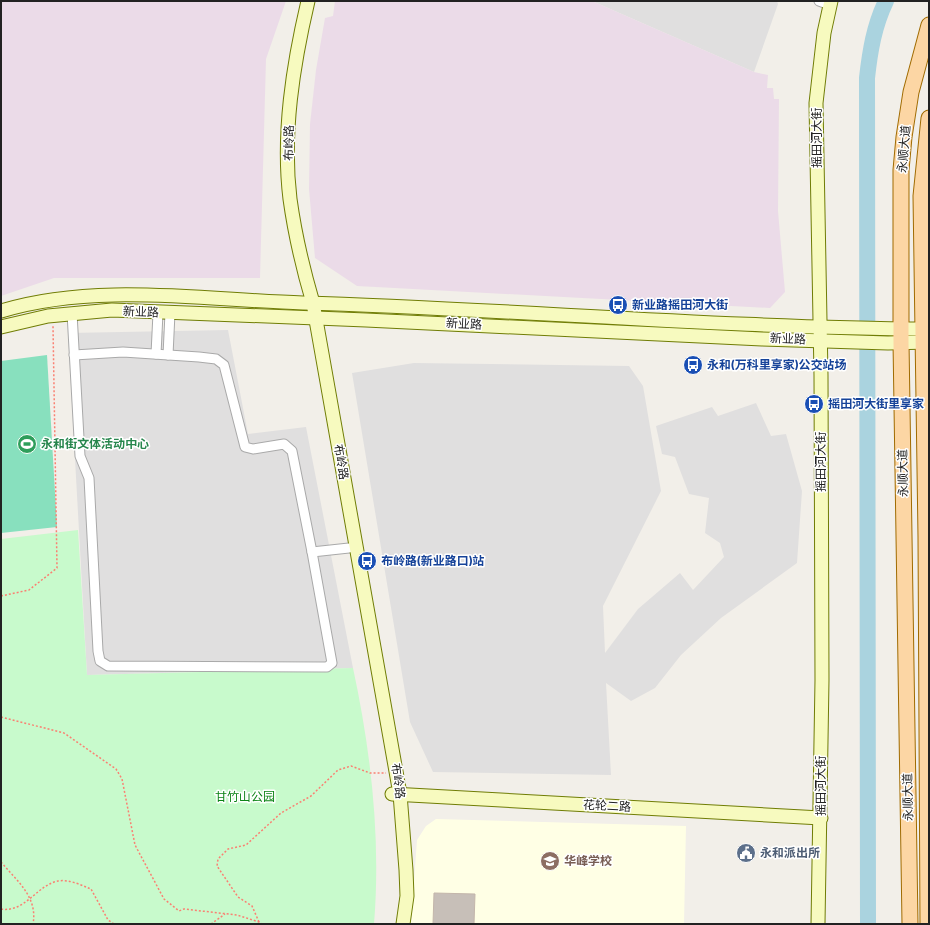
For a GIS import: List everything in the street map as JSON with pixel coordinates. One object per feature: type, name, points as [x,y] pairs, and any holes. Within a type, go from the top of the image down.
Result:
[{"type":"main road","name":"永顺大道","points":[[910,924],[903,468],[894,336],[904,137],[911,92],[929,25]]},
{"type":"main road","name":"永顺大道","points":[[928,924],[926,336],[921,196],[929,118]]},
{"type":"main road","points":[[903,468],[906,458],[912,457],[915,463],[917,506],[927,541]]},
{"type":"street","name":"布岭路","points":[[308,1],[293,71],[288,152],[290,198],[309,303],[349,548],[390,773],[396,794],[398,879],[396,924]]},
{"type":"street","name":"摇田河大街","points":[[818,924],[821,818],[824,341],[822,326],[816,103],[827,2]]},
{"type":"street","name":"新业路","points":[[1,311],[67,298],[108,295],[822,326],[894,336]]},
{"type":"street","name":"新业路","points":[[1,327],[53,316],[112,310],[311,317],[824,341],[894,336],[926,336]]},
{"type":"street","points":[[156,354],[164,313]]},
{"type":"street","points":[[164,313],[168,355]]},
{"type":"street","points":[[72,314],[74,355],[80,456],[89,478],[98,651],[100,661],[108,666],[327,667],[332,663],[292,450],[284,444],[253,449],[246,447],[224,365],[216,359],[156,354],[122,352],[74,355]]},
{"type":"street","name":"布岭路","points":[[311,317],[390,731],[396,794],[406,870],[407,896],[403,924]]},
{"type":"street","points":[[312,552],[349,548]]},
{"type":"street","name":"花轮二路","points":[[396,794],[821,818]]},
{"type":"path","points":[[1,596],[29,590],[57,568],[53,316]]},
{"type":"path","points":[[1,717],[64,733],[116,769],[122,779],[135,845],[164,899],[179,911],[184,909],[225,914],[260,922]]},
{"type":"path","points":[[262,924],[252,906],[238,897],[217,866],[220,856],[228,849],[246,845],[281,813],[311,796],[338,770],[351,766],[370,773],[390,773]]},
{"type":"path","points":[[1,862],[19,881],[30,898],[34,919],[33,924]]},
{"type":"path","points":[[1,909],[21,906],[46,886],[58,881],[69,881],[91,889],[108,920],[114,924]]},
{"type":"path","points":[[211,924],[225,914]]},
{"type":"shaded area","points":[[1,1],[286,1],[266,59],[260,278],[54,278],[1,296]]},
{"type":"shaded area","points":[[335,1],[592,1],[754,72],[768,75],[767,88],[773,88],[774,99],[779,99],[778,211],[785,292],[770,308],[357,286],[315,258],[309,189],[310,124],[316,70],[325,18],[333,16]]},
{"type":"shaded area","points":[[592,1],[777,1],[778,4],[754,72]]},
{"type":"shaded area","points":[[228,330],[248,434],[306,427],[353,668],[87,675],[68,333]]},
{"type":"shaded area","points":[[414,363],[629,366],[643,386],[661,491],[603,606],[605,653],[638,609],[680,573],[693,590],[724,557],[720,543],[705,533],[709,498],[689,494],[675,457],[662,454],[656,426],[712,407],[718,416],[756,403],[771,436],[786,434],[802,491],[797,563],[721,618],[681,655],[655,688],[631,701],[606,683],[611,775],[433,772],[410,722],[352,373]]},
{"type":"shaded area","name":"华峰学校","points":[[436,819],[686,826],[684,924],[411,924],[417,840],[426,826]]},
{"type":"green space","name":"永和街文体活动中心","points":[[47,355],[57,527],[1,533],[1,361]]},
{"type":"green space","name":"甘竹山公园","points":[[78,530],[87,675],[353,668],[365,731],[373,795],[376,860],[374,924],[1,924],[1,539]]},
{"type":"building","points":[[434,893],[475,894],[474,924],[433,924]]},
{"type":"waterway","points":[[868,924],[867,78],[873,39],[878,20],[886,1]]},
{"type":"place","name":"新业路摇田河大街","points":[[618,305]]},
{"type":"place","name":"永和(万科里享家)公交站场","points":[[693,365]]},
{"type":"place","name":"摇田河大街里享家","points":[[814,404]]},
{"type":"place","name":"永和街文体活动中心","points":[[27,444]]},
{"type":"place","name":"布岭路(新业路口)站","points":[[367,561]]},
{"type":"place","name":"永和派出所","points":[[746,853]]},
{"type":"place","name":"华峰学校","points":[[550,861]]}]
